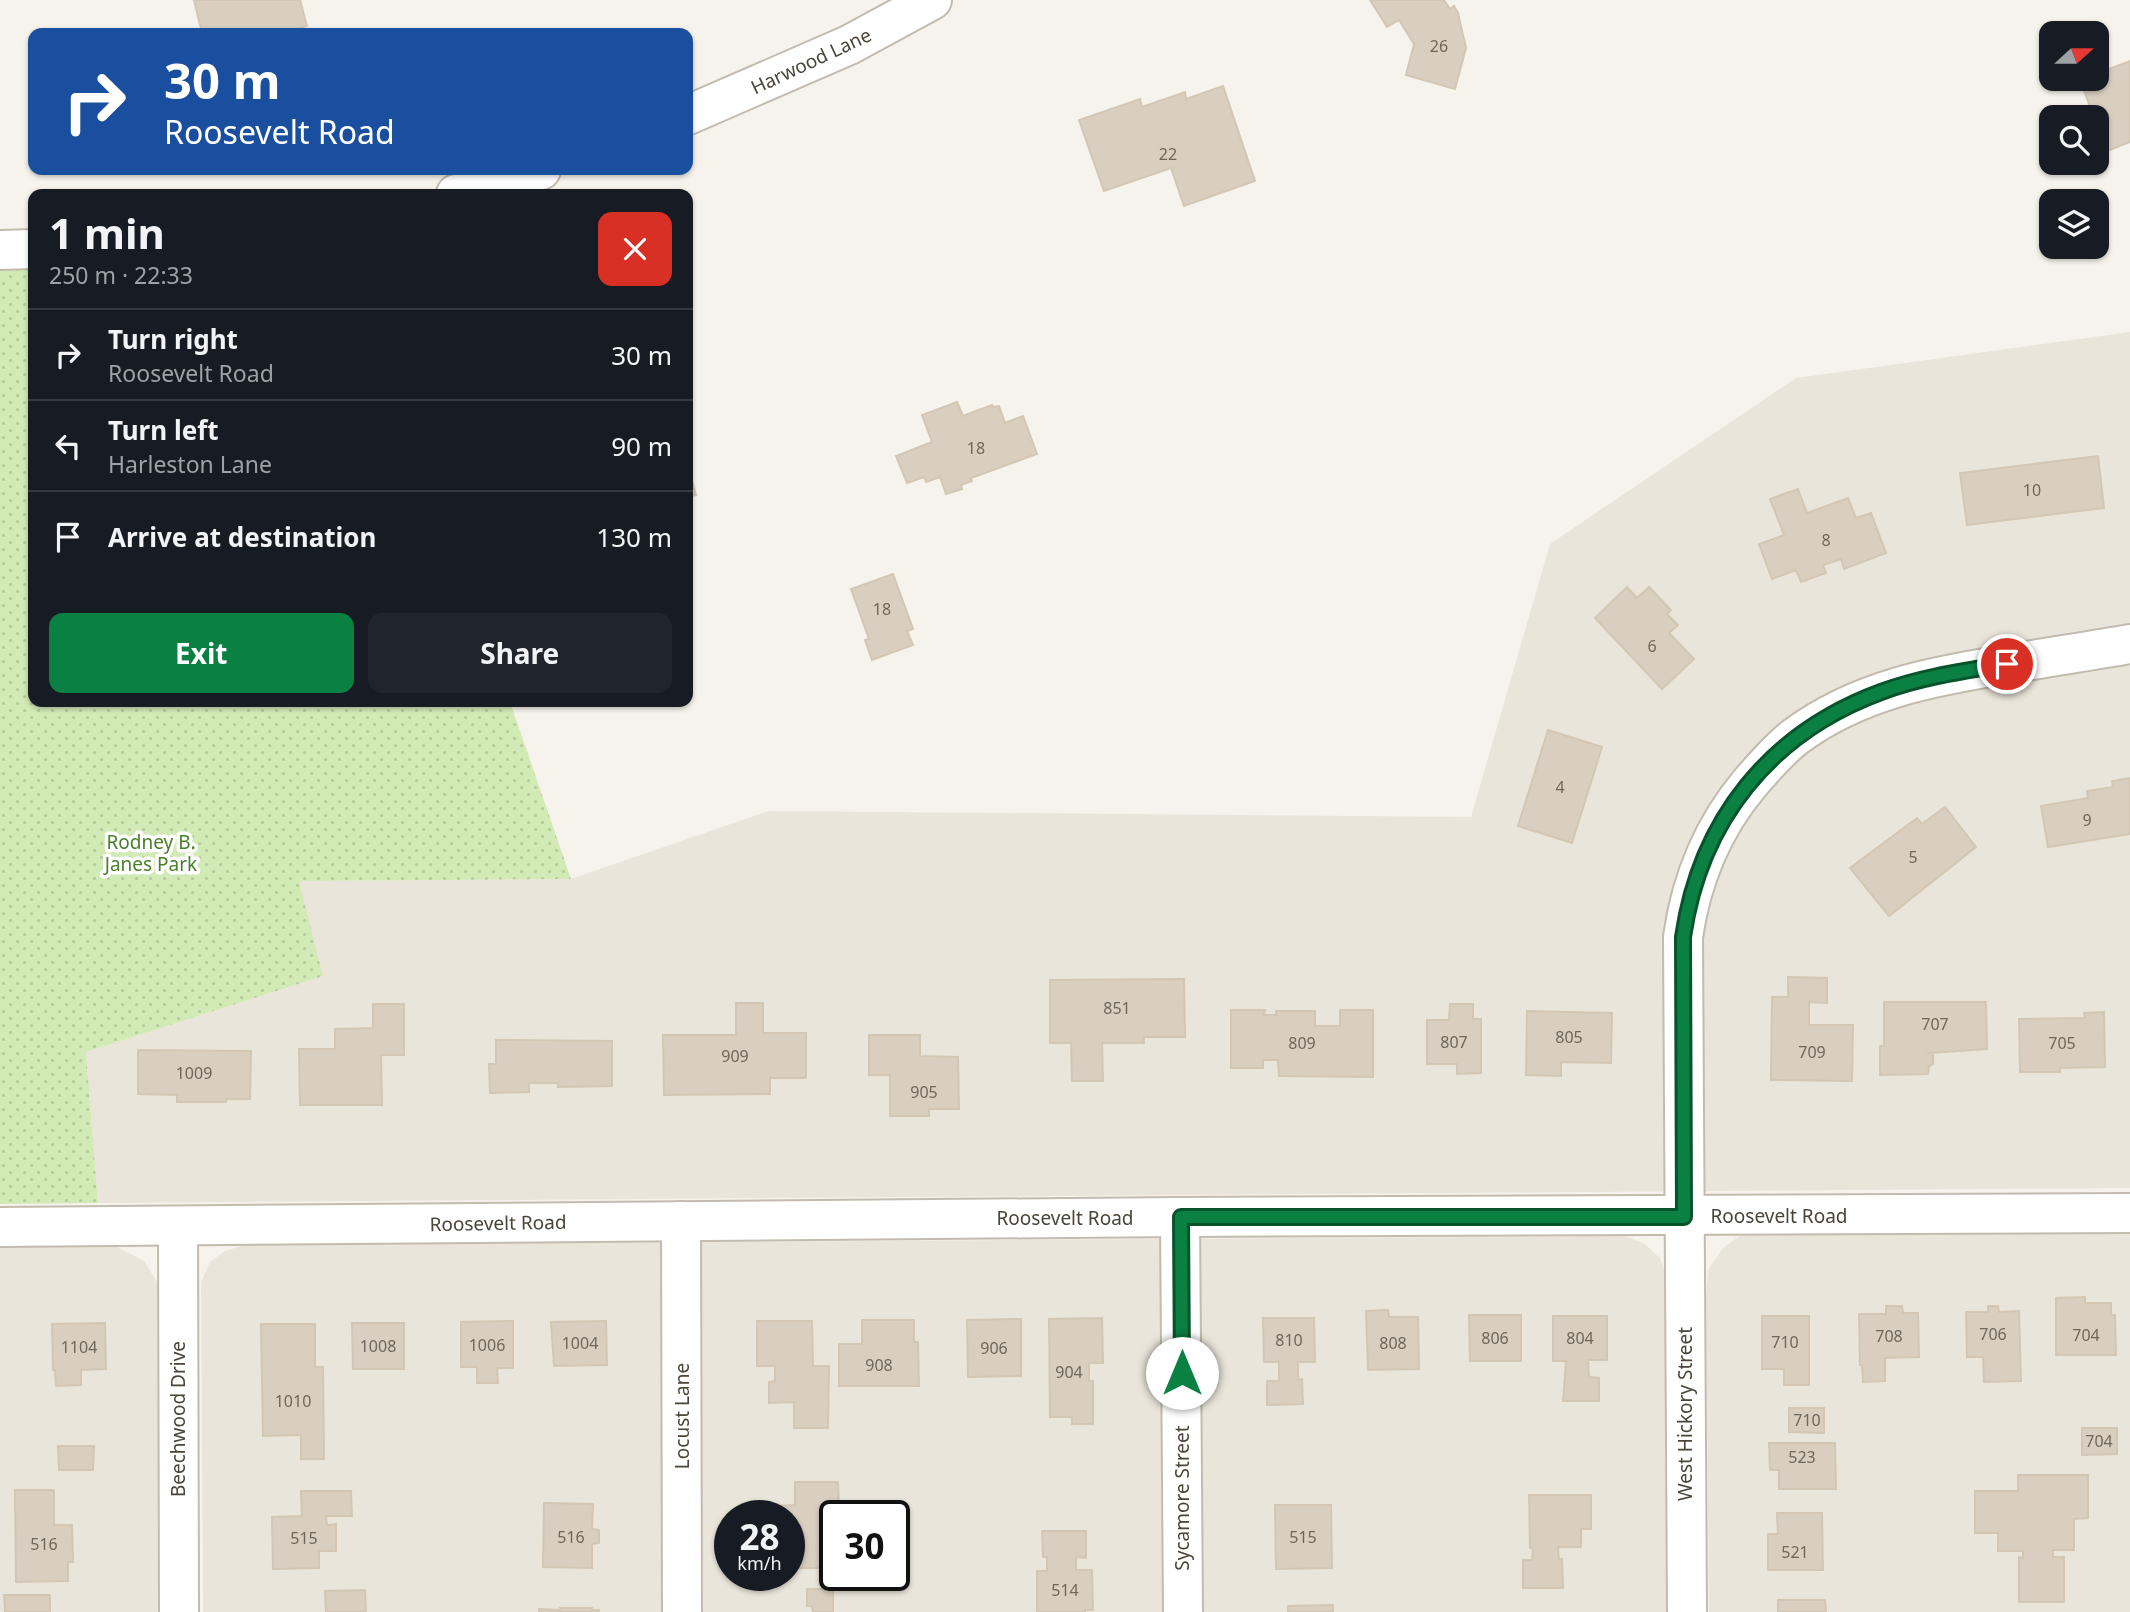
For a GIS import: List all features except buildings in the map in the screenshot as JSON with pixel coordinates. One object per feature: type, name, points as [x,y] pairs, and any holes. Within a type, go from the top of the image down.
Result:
[{"type":"street","name":"Harwood Lane","points":[[693,113],[849,45],[932,0]]},
{"type":"street","points":[[474,189],[523,175]]},
{"type":"street","points":[[0,250],[28,249]]},
{"type":"street","name":"West Hickory Street","points":[[1687,1612],[1683,937],[1687,909],[1707,850],[1741,793],[1768,762],[1792,739],[1819,720],[1851,704],[1884,691],[1957,672],[2130,644]]},
{"type":"street","name":"Roosevelt Road","points":[[0,1227],[1181,1217],[1684,1217],[2130,1213]]},
{"type":"street","name":"Sycamore Street","points":[[1181,1217],[1183,1612]]},
{"type":"street","name":"Locust Lane","points":[[681,1221],[682,1612]]},
{"type":"street","name":"Beechwood Drive","points":[[178,1226],[179,1612]]},
{"type":"shaded area","points":[[2130,332],[2130,1188],[98,1203],[86,1052],[323,976],[298,881],[571,879],[768,811],[1471,817],[1550,544],[1796,378]]},
{"type":"shaded area","points":[[2130,1231],[2130,1612],[1709,1612],[1706,1299],[1708,1270],[1723,1248],[1741,1235],[1766,1233]]},
{"type":"shaded area","points":[[1625,1236],[1645,1244],[1660,1258],[1666,1276],[1668,1612],[203,1612],[201,1282],[210,1262],[225,1251],[245,1245]]},
{"type":"shaded area","points":[[0,1246],[115,1246],[144,1261],[160,1287],[162,1612],[0,1612]]},
{"type":"green space","name":"Rodney B. Janes Park","points":[[0,266],[28,266],[28,707],[512,707],[571,879],[299,881],[323,976],[86,1052],[98,1203],[0,1204]]},
{"type":"route","points":[[1182,1373],[1181,1217],[1684,1217],[1683,937],[1687,909],[1707,850],[1722,821],[1741,793],[1768,762],[1792,739],[1819,720],[1851,704],[1917,681],[2007,664]]}]
